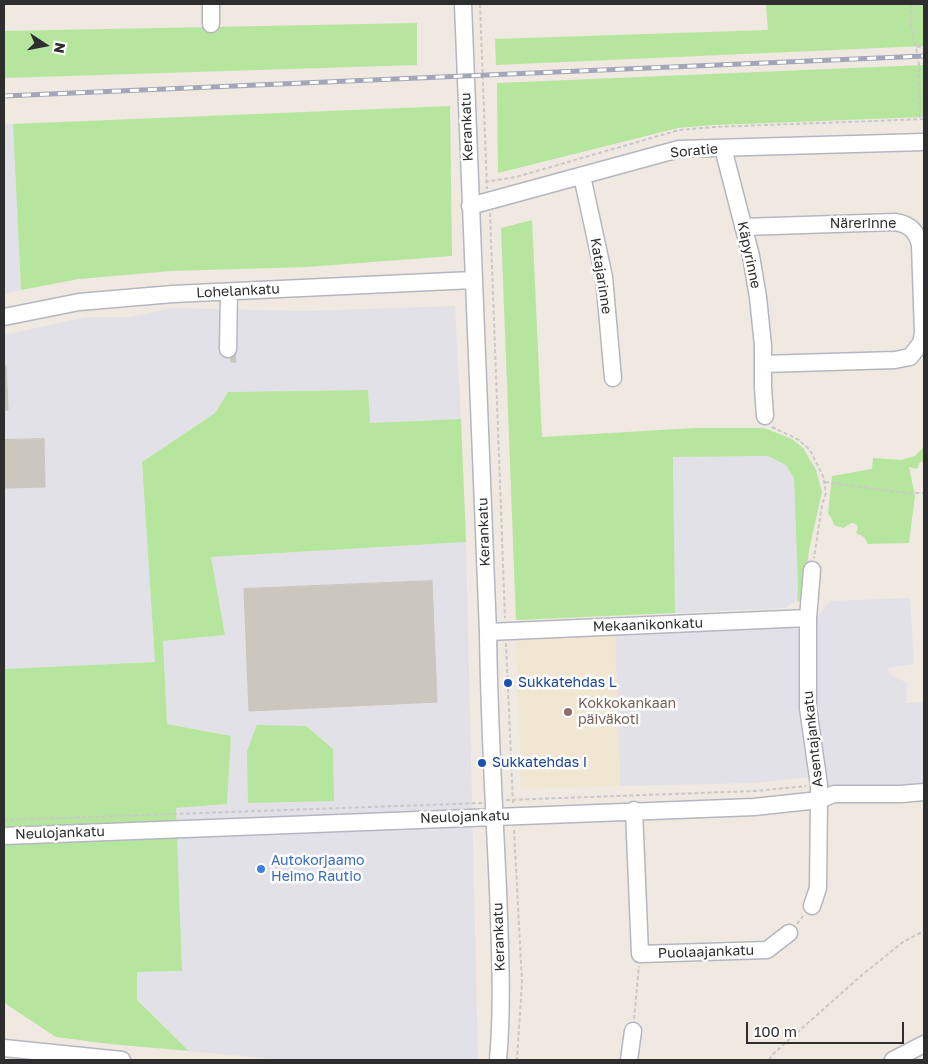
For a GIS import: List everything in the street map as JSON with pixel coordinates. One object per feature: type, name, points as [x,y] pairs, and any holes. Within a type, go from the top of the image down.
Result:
[{"type":"street","points":[[211,4],[212,24]]},
{"type":"street","name":"Kerankatu","points":[[462,4],[488,632],[488,689],[495,809],[501,1026],[498,1060]]},
{"type":"street","name":"Soratie","points":[[470,206],[679,149],[924,142]]},
{"type":"street","name":"Käpyrinne","points":[[723,148],[751,256],[758,297],[763,346],[765,416]]},
{"type":"street","name":"Katajarinne","points":[[582,176],[604,277],[613,378]]},
{"type":"street","name":"Närerinne","points":[[743,227],[895,222],[910,227],[918,236],[920,245],[923,333],[921,343],[914,354],[910,357],[895,360],[763,364]]},
{"type":"street","name":"Lohelankatu","points":[[4,317],[79,302],[173,294],[473,280]]},
{"type":"street","points":[[228,349],[229,292]]},
{"type":"street","name":"Asentajankatu","points":[[812,570],[808,618],[808,708],[819,792],[818,888],[812,906]]},
{"type":"street","name":"Mekaanikonkatu","points":[[488,632],[808,618]]},
{"type":"street","name":"Neulojankatu","points":[[4,836],[513,807],[634,810],[754,807],[819,792],[834,794],[901,794],[924,792]]},
{"type":"street","name":"Puolaajankatu","points":[[634,810],[640,954],[767,950],[789,933]]},
{"type":"street","points":[[629,1060],[633,1031]]},
{"type":"street","points":[[893,1060],[924,1044]]},
{"type":"street","points":[[4,1048],[122,1060]]},
{"type":"path","points":[[480,4],[505,630],[522,982],[517,1060]]},
{"type":"path","points":[[912,4],[911,27],[919,65],[920,119]]},
{"type":"path","points":[[916,47],[924,46]]},
{"type":"path","points":[[765,416],[772,427],[799,440],[810,450],[825,482],[826,493],[822,505],[812,570]]},
{"type":"path","points":[[825,482],[906,493],[924,493]]},
{"type":"path","points":[[4,820],[495,809],[755,791],[819,792]]},
{"type":"path","points":[[789,933],[812,906]]},
{"type":"path","points":[[769,1060],[773,1054],[862,975],[903,942],[924,931]]},
{"type":"path","points":[[633,1031],[640,954]]},
{"type":"shaded area","points":[[4,124],[13,124],[21,290],[4,294]]},
{"type":"shaded area","points":[[455,306],[461,419],[369,423],[368,390],[228,392],[215,413],[142,462],[155,662],[4,669],[4,335],[86,317],[130,317],[172,308],[305,311]]},
{"type":"shaded area","points":[[768,456],[786,465],[794,478],[797,599],[786,608],[675,613],[673,457]]},
{"type":"shaded area","points":[[466,542],[478,1060],[283,1060],[189,1051],[137,1000],[137,972],[182,971],[176,808],[227,804],[231,736],[167,724],[163,641],[225,635],[211,557]]},
{"type":"shaded area","points":[[910,598],[914,664],[888,668],[889,674],[907,683],[906,703],[924,702],[924,787],[820,790],[819,776],[755,783],[620,786],[615,635],[811,624],[830,601]]},
{"type":"shaded area","name":"Kokkokankaan päiväkoti","points":[[615,635],[620,786],[521,789],[516,638]]},
{"type":"green space","points":[[766,4],[924,4],[924,46],[496,65],[495,39],[768,30]]},
{"type":"green space","points":[[417,23],[417,65],[4,78],[4,31]]},
{"type":"green space","points":[[924,65],[924,117],[678,128],[498,173],[497,83]]},
{"type":"green space","points":[[450,106],[452,256],[306,267],[171,271],[79,279],[21,290],[13,124]]},
{"type":"green space","points":[[532,220],[542,437],[695,428],[764,428],[792,439],[803,448],[816,470],[822,492],[809,550],[803,600],[799,602],[797,599],[794,478],[786,465],[768,456],[673,457],[675,613],[516,620],[501,228]]},
{"type":"green space","points":[[368,390],[370,423],[461,419],[466,542],[211,557],[225,635],[163,641],[167,724],[231,736],[227,804],[176,808],[182,971],[137,972],[137,1000],[189,1051],[56,1037],[6,1004],[4,999],[4,669],[155,662],[142,462],[215,413],[228,392]]},
{"type":"green space","points":[[924,446],[924,462],[920,462],[917,469],[909,467],[915,496],[909,543],[868,544],[864,537],[856,533],[858,528],[856,524],[851,523],[843,528],[834,525],[828,514],[832,476],[872,469],[873,458],[901,460],[915,456]]},
{"type":"green space","points":[[257,725],[306,726],[333,749],[334,801],[248,803],[247,751]]},
{"type":"building","points":[[235,353],[236,362],[231,362],[230,354]]},
{"type":"building","points":[[4,366],[6,366],[8,410],[4,410]]},
{"type":"building","points":[[44,439],[45,487],[4,488],[4,440]]},
{"type":"building","points":[[432,581],[437,702],[249,711],[244,589]]},
{"type":"railway","points":[[4,96],[924,56]]},
{"type":"place","name":"Sukkatehdas L","points":[[508,683]]},
{"type":"place","name":"Kokkokankaan päiväkoti","points":[[568,712]]},
{"type":"place","name":"Sukkatehdas I","points":[[482,763]]},
{"type":"place","name":"Autokorjaamo Heimo Rautio","points":[[261,869]]}]
